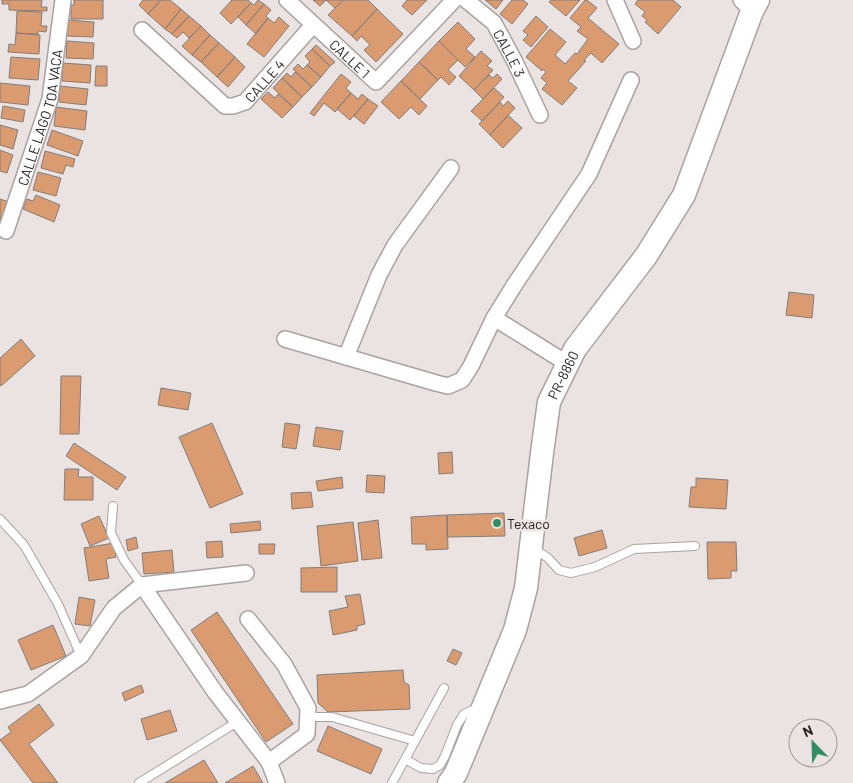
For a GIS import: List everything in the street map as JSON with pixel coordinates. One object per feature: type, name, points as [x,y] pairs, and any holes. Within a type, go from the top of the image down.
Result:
[{"type":"street","name":"CALLE LAGO TOA VACA","points":[[6,232],[50,98],[63,0]]},
{"type":"street","name":"CALLE 1","points":[[287,0],[376,82],[454,0]]},
{"type":"street","name":"CALLE 3","points":[[466,0],[494,23],[540,115]]},
{"type":"street","points":[[615,0],[633,40]]},
{"type":"street","name":"PR-8860","points":[[450,783],[515,630],[526,588],[549,402],[575,349],[646,256],[684,195],[750,4]]},
{"type":"street","name":"CALLE 4","points":[[142,30],[225,106],[233,106],[245,102],[313,25]]},
{"type":"street","points":[[285,339],[448,386],[462,380],[471,366],[494,318],[589,174],[631,80]]},
{"type":"street","points":[[346,357],[379,275],[395,245],[451,168]]},
{"type":"street","points":[[494,318],[568,364]]},
{"type":"street","points":[[0,701],[28,694],[81,656],[114,608],[142,585],[246,573]]},
{"type":"street","points":[[142,585],[215,692],[269,762],[277,783]]},
{"type":"street","points":[[248,619],[284,664],[308,708],[306,734],[269,762]]},
{"type":"lane","points":[[113,506],[111,533],[124,560],[142,585]]},
{"type":"lane","points":[[0,519],[24,545],[58,604],[81,656]]},
{"type":"lane","points":[[531,546],[548,558],[559,570],[571,572],[594,567],[634,549],[695,546]]},
{"type":"lane","points":[[392,783],[444,688]]},
{"type":"lane","points":[[405,759],[421,768],[433,770],[440,765],[445,756],[457,725],[464,714],[484,705]]},
{"type":"lane","points":[[308,717],[332,717],[415,741]]},
{"type":"lane","points":[[139,783],[237,722]]},
{"type":"building","points":[[2,0],[42,0],[41,7],[47,7],[47,11],[9,10],[9,4],[2,4]]},
{"type":"building","points":[[74,0],[103,0],[103,19],[71,19],[71,5],[74,5]]},
{"type":"building","points":[[143,0],[161,0],[148,14],[139,5]]},
{"type":"building","points":[[161,0],[170,0],[181,9],[165,29],[148,14]]},
{"type":"building","points":[[232,0],[248,0],[251,3],[231,24],[220,13]]},
{"type":"building","points":[[258,0],[264,4],[246,25],[238,17],[251,3],[254,5]]},
{"type":"building","points":[[313,0],[326,0],[320,6]]},
{"type":"building","points":[[326,0],[343,0],[335,8]]},
{"type":"building","points":[[343,0],[368,0],[377,9],[352,36],[328,15]]},
{"type":"building","points":[[407,0],[427,0],[412,15],[402,6]]},
{"type":"building","points":[[485,0],[503,0],[496,9]]},
{"type":"building","points":[[512,0],[523,0],[528,4],[512,24],[500,14]]},
{"type":"building","points":[[551,0],[580,0],[566,16],[549,2]]},
{"type":"building","points":[[585,0],[597,8],[588,18],[619,44],[602,63],[591,53],[584,60],[586,61],[568,81],[577,88],[562,105],[542,89],[547,83],[541,78],[546,72],[543,69],[542,71],[526,57],[550,29],[566,42],[555,55],[565,64],[575,53],[577,54],[588,39],[577,31],[581,27],[570,18]]},
{"type":"building","points":[[638,0],[673,0],[681,7],[658,34],[645,22],[647,20],[642,16],[645,12],[635,4]]},
{"type":"building","points":[[264,4],[271,10],[266,16],[268,18],[256,34],[246,25]]},
{"type":"building","points":[[181,9],[189,16],[172,34],[165,29]]},
{"type":"building","points":[[377,9],[403,34],[376,62],[364,50],[370,45],[361,36],[357,41],[352,36]]},
{"type":"building","points":[[17,11],[42,12],[41,26],[47,26],[46,32],[38,31],[38,34],[16,33]]},
{"type":"building","points":[[189,16],[201,26],[189,38],[183,32],[177,38],[172,34]]},
{"type":"building","points":[[536,16],[548,27],[531,47],[523,40],[528,35],[523,31]]},
{"type":"building","points":[[279,17],[289,26],[264,57],[247,44],[268,18],[274,23]]},
{"type":"building","points":[[68,20],[94,22],[93,37],[67,36]]},
{"type":"building","points":[[458,22],[475,39],[466,49],[475,57],[465,67],[439,41]]},
{"type":"building","points":[[201,26],[210,35],[192,55],[182,46]]},
{"type":"building","points":[[16,33],[40,35],[39,54],[8,52],[9,44],[15,45]]},
{"type":"building","points":[[210,35],[219,43],[201,62],[192,55]]},
{"type":"building","points":[[67,41],[94,43],[93,59],[66,58]]},
{"type":"building","points":[[439,41],[458,60],[448,70],[456,77],[449,85],[441,77],[438,80],[419,62]]},
{"type":"building","points":[[219,43],[235,57],[217,77],[201,62]]},
{"type":"building","points":[[316,45],[335,62],[330,66],[312,49]]},
{"type":"building","points":[[312,49],[330,66],[321,77],[307,65],[310,62],[305,56]]},
{"type":"building","points":[[481,51],[492,61],[487,66],[493,70],[474,90],[459,76]]},
{"type":"building","points":[[11,57],[40,59],[38,80],[9,78]]},
{"type":"building","points":[[235,57],[245,67],[228,87],[217,77]]},
{"type":"building","points":[[419,62],[438,80],[420,99],[401,81]]},
{"type":"building","points":[[63,63],[91,65],[90,83],[62,81]]},
{"type":"building","points":[[298,64],[303,69],[307,65],[321,77],[312,87],[293,69]]},
{"type":"building","points":[[96,66],[107,66],[107,86],[95,86]]},
{"type":"building","points":[[295,72],[312,87],[302,97],[282,78],[287,73],[291,77]]},
{"type":"building","points":[[341,74],[351,82],[346,88],[351,93],[335,112],[324,103],[314,116],[310,113]]},
{"type":"building","points":[[497,74],[502,79],[483,99],[474,90],[489,75],[493,78]]},
{"type":"building","points":[[282,78],[302,97],[293,107],[273,88]]},
{"type":"building","points":[[401,81],[427,106],[419,115],[411,107],[399,119],[381,102]]},
{"type":"building","points":[[0,83],[30,86],[28,105],[0,102]]},
{"type":"building","points":[[60,86],[88,89],[86,105],[59,102]]},
{"type":"building","points":[[494,88],[504,97],[482,121],[471,111]]},
{"type":"building","points":[[268,92],[275,98],[278,94],[293,107],[282,118],[261,99]]},
{"type":"building","points":[[351,93],[358,99],[362,94],[368,99],[350,120],[337,109]]},
{"type":"building","points":[[368,99],[378,106],[364,124],[354,116]]},
{"type":"building","points":[[508,101],[515,108],[490,135],[479,124],[500,102],[503,106]]},
{"type":"building","points":[[3,106],[25,110],[23,122],[1,118]]},
{"type":"building","points":[[56,107],[87,111],[85,130],[54,126]]},
{"type":"building","points":[[508,115],[522,128],[503,148],[490,135]]},
{"type":"building","points":[[0,125],[18,130],[13,149],[0,145]]},
{"type":"building","points":[[52,130],[83,141],[78,156],[47,145]]},
{"type":"building","points":[[0,150],[13,155],[7,173],[0,171]]},
{"type":"building","points":[[45,151],[75,159],[73,167],[66,165],[63,174],[41,168]]},
{"type":"building","points":[[38,172],[61,178],[56,196],[33,190]]},
{"type":"building","points":[[36,195],[60,205],[54,222],[23,209],[27,199],[33,201]]},
{"type":"building","points":[[0,199],[9,202],[3,220],[0,219]]},
{"type":"building","points":[[789,292],[814,295],[812,318],[786,315]]},
{"type":"building","points":[[21,339],[35,356],[1,386],[0,358]]},
{"type":"building","points":[[61,376],[81,376],[79,434],[60,434]]},
{"type":"building","points":[[161,388],[191,393],[188,410],[158,405]]},
{"type":"building","points":[[212,423],[243,494],[210,508],[179,437]]},
{"type":"building","points":[[285,423],[300,425],[296,449],[282,447]]},
{"type":"building","points":[[316,427],[343,431],[340,450],[313,446]]},
{"type":"building","points":[[74,443],[126,477],[117,490],[66,456]]},
{"type":"building","points":[[452,452],[453,473],[439,474],[438,453]]},
{"type":"building","points":[[65,469],[79,469],[78,477],[93,477],[93,500],[64,500]]},
{"type":"building","points":[[367,475],[385,476],[384,493],[366,492]]},
{"type":"building","points":[[342,477],[343,488],[318,491],[316,481]]},
{"type":"building","points":[[696,478],[728,480],[726,509],[689,507],[691,487],[696,487]]},
{"type":"building","points":[[311,492],[313,507],[292,509],[291,493]]},
{"type":"building","points":[[504,513],[505,536],[447,537],[447,515]]},
{"type":"building","points":[[447,515],[448,549],[426,550],[426,544],[412,544],[411,517]]},
{"type":"building","points":[[99,516],[109,538],[90,546],[81,524]]},
{"type":"building","points":[[378,520],[382,558],[362,560],[358,523]]},
{"type":"building","points":[[260,521],[261,530],[231,533],[230,524]]},
{"type":"building","points":[[353,522],[358,561],[321,566],[317,526]]},
{"type":"building","points":[[602,530],[607,548],[579,556],[574,538]]},
{"type":"building","points":[[136,537],[138,548],[128,551],[126,540]]},
{"type":"building","points":[[222,541],[223,557],[207,558],[206,542]]},
{"type":"building","points":[[707,542],[736,542],[737,571],[731,571],[731,578],[708,579]]},
{"type":"building","points":[[114,543],[116,557],[106,559],[109,578],[89,581],[84,548]]},
{"type":"building","points":[[259,544],[275,544],[274,554],[259,554]]},
{"type":"building","points":[[172,550],[174,572],[144,574],[142,553]]},
{"type":"building","points":[[337,567],[337,592],[301,592],[301,568]]},
{"type":"building","points":[[360,594],[365,624],[357,626],[357,630],[333,635],[329,611],[348,607],[345,596]]},
{"type":"building","points":[[79,597],[95,600],[90,626],[75,624]]},
{"type":"building","points":[[217,612],[293,724],[266,742],[191,630]]},
{"type":"building","points":[[53,625],[66,656],[31,670],[18,640]]},
{"type":"building","points":[[453,649],[462,653],[456,665],[447,661]]},
{"type":"building","points":[[403,670],[404,682],[409,685],[410,709],[328,712],[318,703],[317,675]]},
{"type":"building","points":[[141,685],[144,692],[125,701],[122,693]]},
{"type":"building","points":[[39,704],[54,725],[29,744],[58,783],[33,783],[0,740],[11,732],[8,727]]},
{"type":"building","points":[[170,710],[177,731],[147,740],[141,719]]},
{"type":"building","points":[[328,726],[382,749],[371,774],[317,751]]},
{"type":"building","points":[[204,760],[218,783],[165,783]]},
{"type":"building","points":[[253,766],[263,783],[225,783]]},
{"type":"place","name":"Texaco","points":[[497,523]]}]
